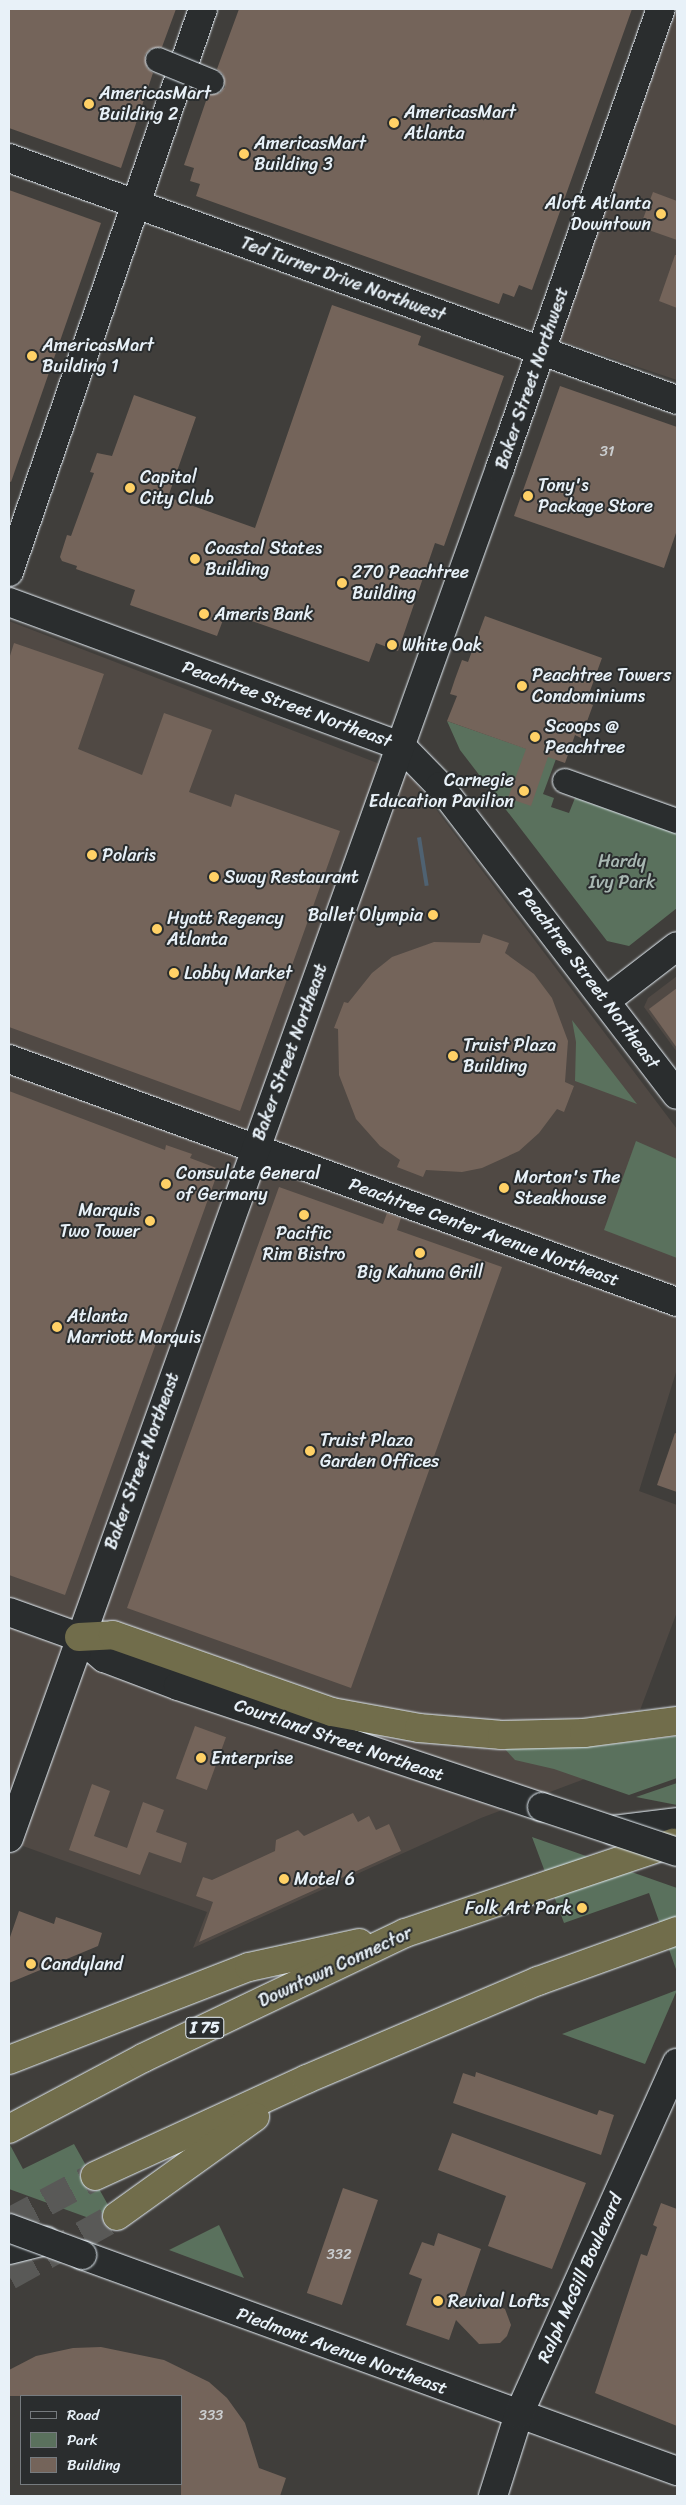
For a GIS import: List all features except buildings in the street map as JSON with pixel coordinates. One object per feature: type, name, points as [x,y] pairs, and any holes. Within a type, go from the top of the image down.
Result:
[{"type":"highway","points":[[79,1637],[113,1635],[332,1712],[419,1728],[502,1735],[584,1733],[677,1721]]},
{"type":"highway","name":"Downtown Connector","points":[[9,2129],[143,2058],[405,1933],[677,1842]]},
{"type":"highway","points":[[96,2176],[307,2079],[538,1981],[677,1931]]},
{"type":"highway","points":[[9,2060],[249,1967],[405,1933]]},
{"type":"highway","points":[[117,2216],[307,2079]]},
{"type":"main road","points":[[9,572],[138,203],[203,9]]},
{"type":"main road","name":"Baker Street Northwest","points":[[401,746],[661,9]]},
{"type":"main road","name":"Ted Turner Drive Northwest","points":[[9,158],[138,203],[541,352],[677,400]]},
{"type":"main road","name":"Peachtree Street Northeast","points":[[9,602],[401,746],[440,786],[607,1000],[677,1095]]},
{"type":"main road","name":"Baker Street Northeast","points":[[9,1838],[79,1637],[401,746]]},
{"type":"main road","points":[[607,1000],[677,946]]},
{"type":"main road","name":"Peachtree Center Avenue Northeast","points":[[9,1059],[677,1302]]},
{"type":"main road","name":"Courtland Street Northeast","points":[[9,1612],[79,1637],[104,1658],[178,1686],[677,1852]]},
{"type":"main road","points":[[613,1830],[677,1822]]},
{"type":"main road","name":"Ralph McGill Boulevard","points":[[493,2496],[519,2414],[677,2062]]},
{"type":"main road","name":"Piedmont Avenue Northeast","points":[[9,2228],[677,2471]]},
{"type":"main road","points":[[9,2250],[46,2241]]},
{"type":"street","points":[[158,60],[212,82]]},
{"type":"street","points":[[565,781],[677,822]]},
{"type":"shaded area","points":[[677,9],[677,380],[557,340]]},
{"type":"shaded area","points":[[9,621],[411,776],[677,1129],[677,1369],[639,1491],[677,1505],[677,1612],[619,1766],[481,1818],[193,1948],[207,1912],[9,1841]]},
{"type":"shaded area","points":[[677,976],[677,1052],[644,1007],[648,998]]},
{"type":"green space","name":"Hardy Ivy Park","points":[[447,721],[556,759],[543,794],[554,798],[551,807],[569,813],[575,798],[677,834],[677,908],[629,946],[607,941],[460,750]]},
{"type":"green space","points":[[572,1020],[637,1104],[575,1081],[576,1042]]},
{"type":"green space","points":[[636,1141],[677,1159],[677,1258],[604,1230]]},
{"type":"green space","points":[[677,1736],[677,1778],[629,1795],[554,1769],[515,1760],[502,1746],[597,1746]]},
{"type":"green space","points":[[677,1783],[677,1805],[636,1797]]},
{"type":"green space","name":"Folk Art Park","points":[[532,1837],[677,1888],[677,1972],[649,1893],[564,1923]]},
{"type":"green space","points":[[677,1990],[645,2064],[562,2034]]},
{"type":"green space","points":[[9,2143],[23,2169],[74,2144],[122,2230],[9,2189]]},
{"type":"green space","points":[[219,2225],[244,2278],[169,2250]]},
{"type":"water","points":[[421,837],[429,885],[425,886],[417,838]]},
{"type":"tunnel","points":[[9,2222],[95,2176]]},
{"type":"tunnel","points":[[9,2276],[117,2216]]},
{"type":"place","name":"AmericasMart Building 2","points":[[89,104]]},
{"type":"place","name":"AmericasMart Atlanta","points":[[394,123]]},
{"type":"place","name":"AmericasMart Building 3","points":[[244,154]]},
{"type":"place","name":"Aloft Atlanta Downtown","points":[[661,214]]},
{"type":"place","name":"AmericasMart Building 1","points":[[32,356]]},
{"type":"place","name":"Capital City Club","points":[[130,488]]},
{"type":"place","name":"Tony's Package Store","points":[[528,496]]},
{"type":"place","name":"Coastal States Building","points":[[195,559]]},
{"type":"place","name":"270 Peachtree Building","points":[[342,583]]},
{"type":"place","name":"Ameris Bank","points":[[204,614]]},
{"type":"place","name":"White Oak","points":[[392,645]]},
{"type":"place","name":"Peachtree Towers Condominiums","points":[[522,686]]},
{"type":"place","name":"Scoops @ Peachtree","points":[[535,737]]},
{"type":"place","name":"Carnegie Education Pavilion","points":[[524,791]]},
{"type":"place","name":"Polaris","points":[[92,855]]},
{"type":"place","name":"Sway Restaurant","points":[[214,877]]},
{"type":"place","name":"Ballet Olympia","points":[[433,915]]},
{"type":"place","name":"Hyatt Regency Atlanta","points":[[157,929]]},
{"type":"place","name":"Lobby Market","points":[[174,973]]},
{"type":"place","name":"Truist Plaza Building","points":[[453,1056]]},
{"type":"place","name":"Consulate General of Germany","points":[[166,1184]]},
{"type":"place","name":"Morton's The Steakhouse","points":[[504,1188]]},
{"type":"place","name":"Pacific Rim Bistro","points":[[304,1215]]},
{"type":"place","name":"Marquis Two Tower","points":[[150,1221]]},
{"type":"place","name":"Big Kahuna Grill","points":[[420,1253]]},
{"type":"place","name":"Atlanta Marriott Marquis","points":[[57,1327]]},
{"type":"place","name":"Truist Plaza Garden Offices","points":[[310,1451]]},
{"type":"place","name":"Enterprise","points":[[201,1758]]},
{"type":"place","name":"Motel 6","points":[[284,1879]]},
{"type":"place","name":"Folk Art Park","points":[[582,1908]]},
{"type":"place","name":"Candyland","points":[[31,1964]]},
{"type":"place","name":"Revival Lofts","points":[[438,2301]]}]
